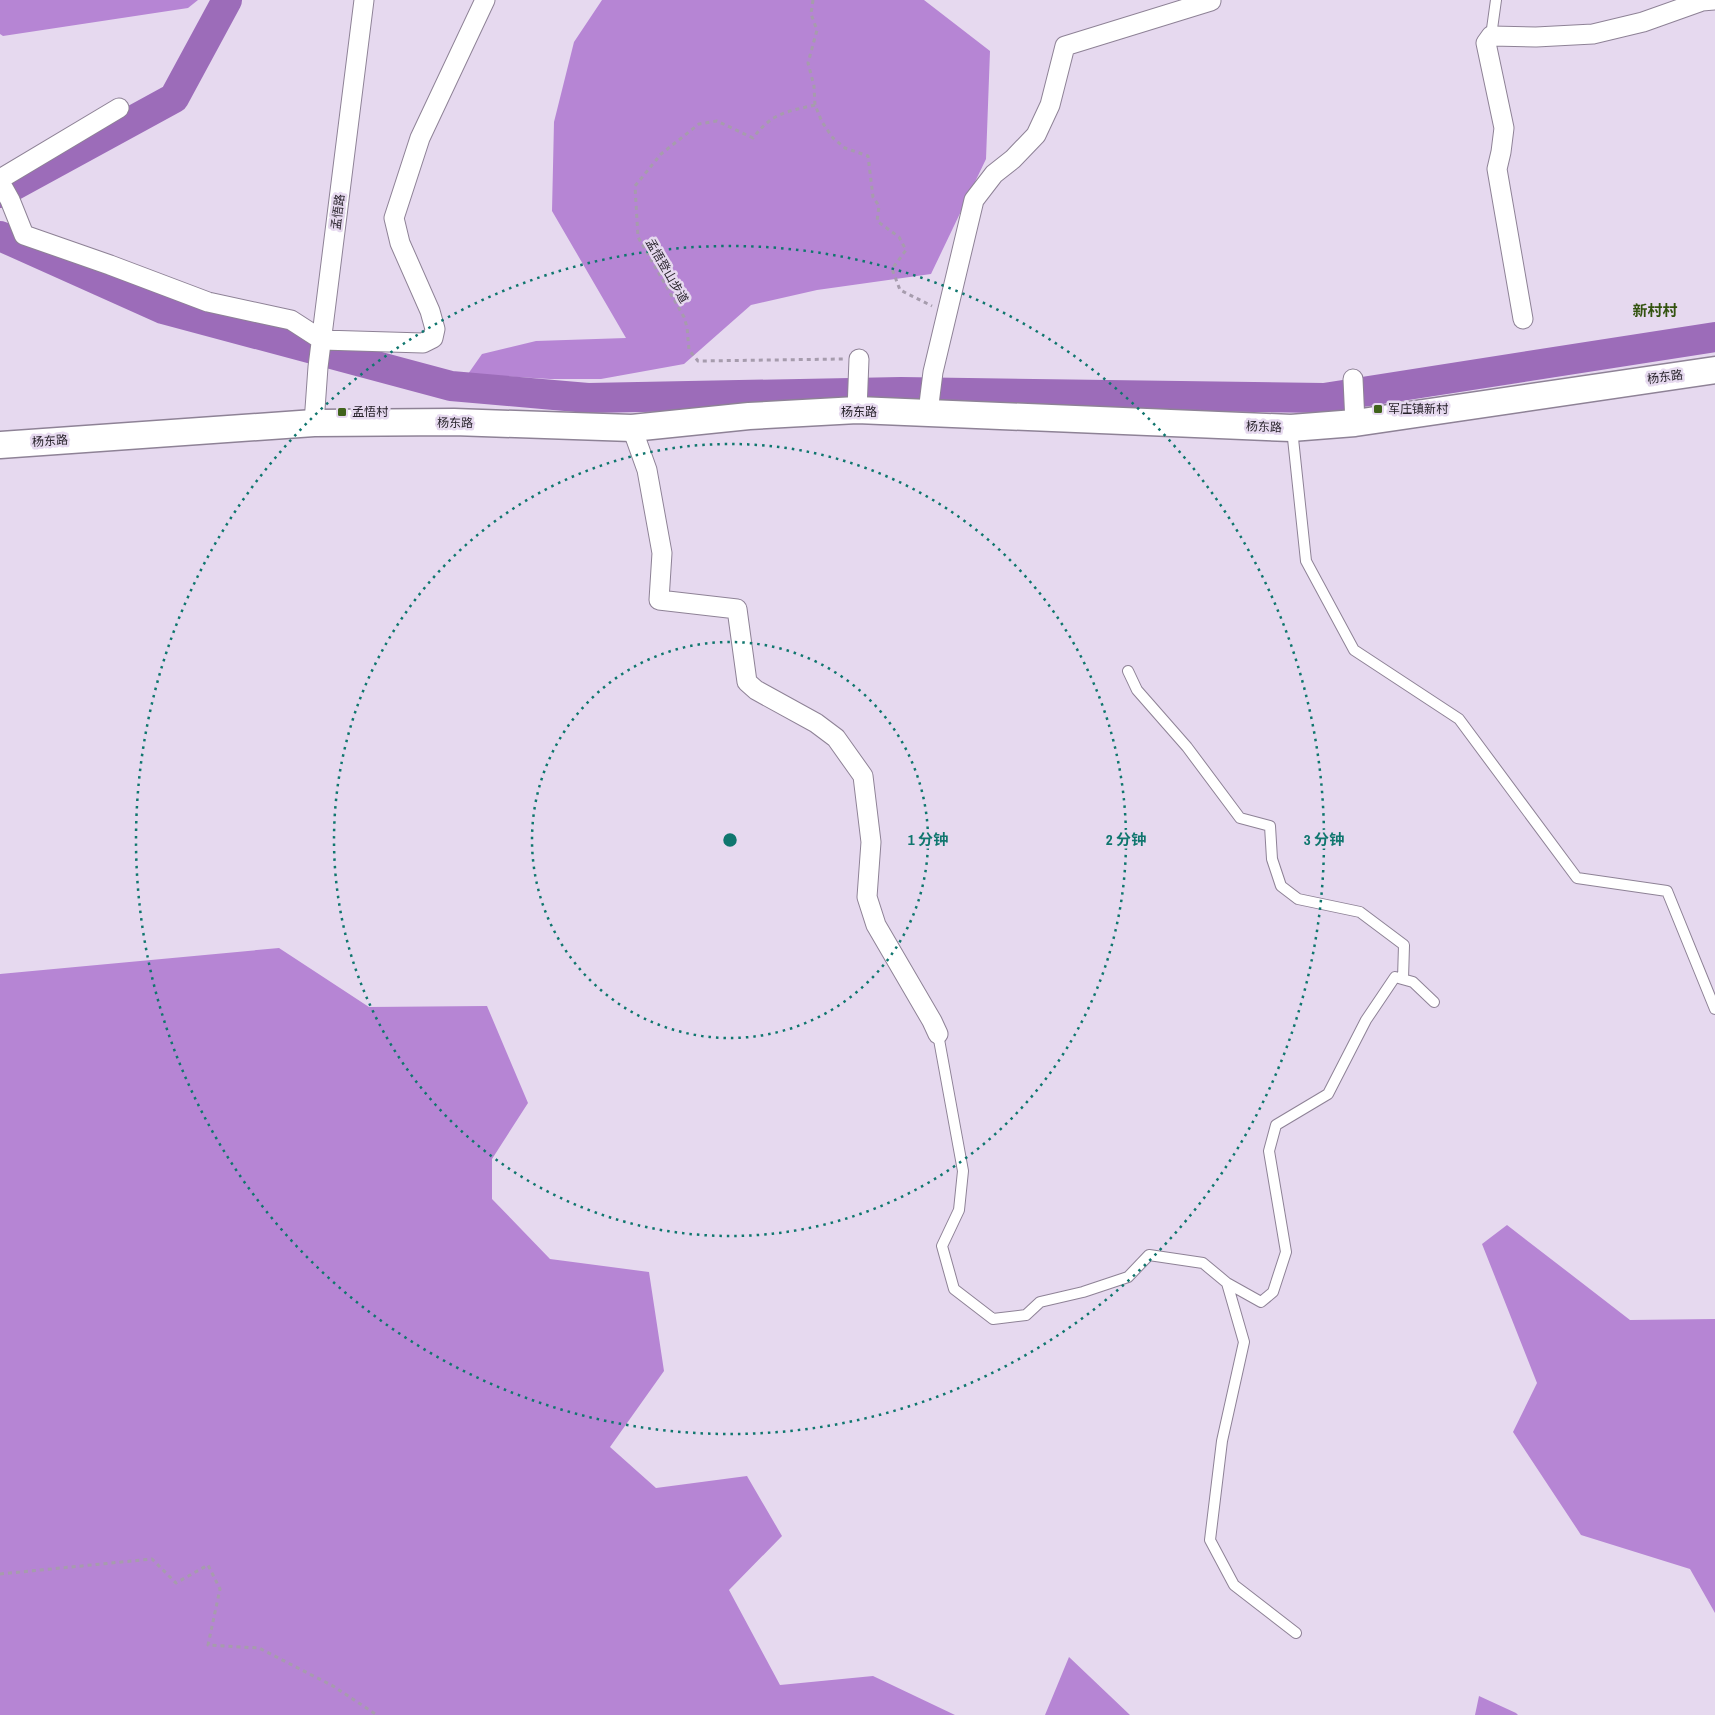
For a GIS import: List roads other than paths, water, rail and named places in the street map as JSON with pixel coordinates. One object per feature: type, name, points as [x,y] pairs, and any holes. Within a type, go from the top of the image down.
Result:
[{"type":"street","name":"孟悟路","points":[[314,423],[318,367],[364,0]]},
{"type":"street","points":[[119,108],[0,181],[24,235],[208,302],[291,320],[322,340],[423,343],[433,338],[436,329],[400,243],[394,218],[420,138],[485,0]]},
{"type":"street","points":[[1523,319],[1497,169],[1504,128],[1486,43],[1491,36],[1536,37],[1593,34],[1643,22],[1702,1],[1714,0]]},
{"type":"street","points":[[930,409],[933,372],[974,200],[994,174],[1013,159],[1036,135],[1050,105],[1065,46],[1211,1]]},
{"type":"street","points":[[857,410],[859,358]]},
{"type":"street","name":"杨东路","points":[[0,445],[314,423],[454,422],[632,428],[749,416],[857,410],[930,409],[1292,428],[1355,423],[1715,370]]},
{"type":"street","points":[[1353,379],[1355,423]]},
{"type":"street","points":[[632,428],[646,470],[662,553],[659,600],[737,609],[747,682],[756,690],[816,723],[836,738],[863,776],[871,842],[867,897],[876,925],[938,1034]]},
{"type":"lane","points":[[1491,36],[1496,0]]},
{"type":"lane","points":[[1292,428],[1306,561],[1354,650],[1459,719],[1577,878],[1667,891],[1715,1009]]},
{"type":"lane","points":[[1128,671],[1137,690],[1187,747],[1240,818],[1270,826],[1272,859],[1281,886],[1298,899],[1360,912],[1404,945],[1403,979]]},
{"type":"lane","points":[[938,1034],[963,1171],[959,1210],[942,1246],[954,1289],[993,1319],[1026,1315],[1040,1302],[1083,1292],[1128,1277],[1149,1255],[1203,1263],[1228,1283],[1261,1302],[1273,1292],[1286,1252],[1269,1151],[1276,1125],[1328,1094],[1366,1020],[1395,977],[1413,982],[1434,1002]]},
{"type":"lane","points":[[1228,1283],[1244,1342],[1222,1441],[1210,1540],[1234,1585],[1296,1633]]},
{"type":"waterway","points":[[0,193],[174,98],[227,0]]},
{"type":"waterway","points":[[0,236],[163,309],[451,386],[588,398],[901,392],[1324,398],[1715,337]]},
{"type":"place","name":"军庄镇新村","points":[[1378,409]]},
{"type":"place","name":"孟悟村","points":[[342,412]]},
{"type":"district","name":"新村村","points":[[1655,310]]}]
